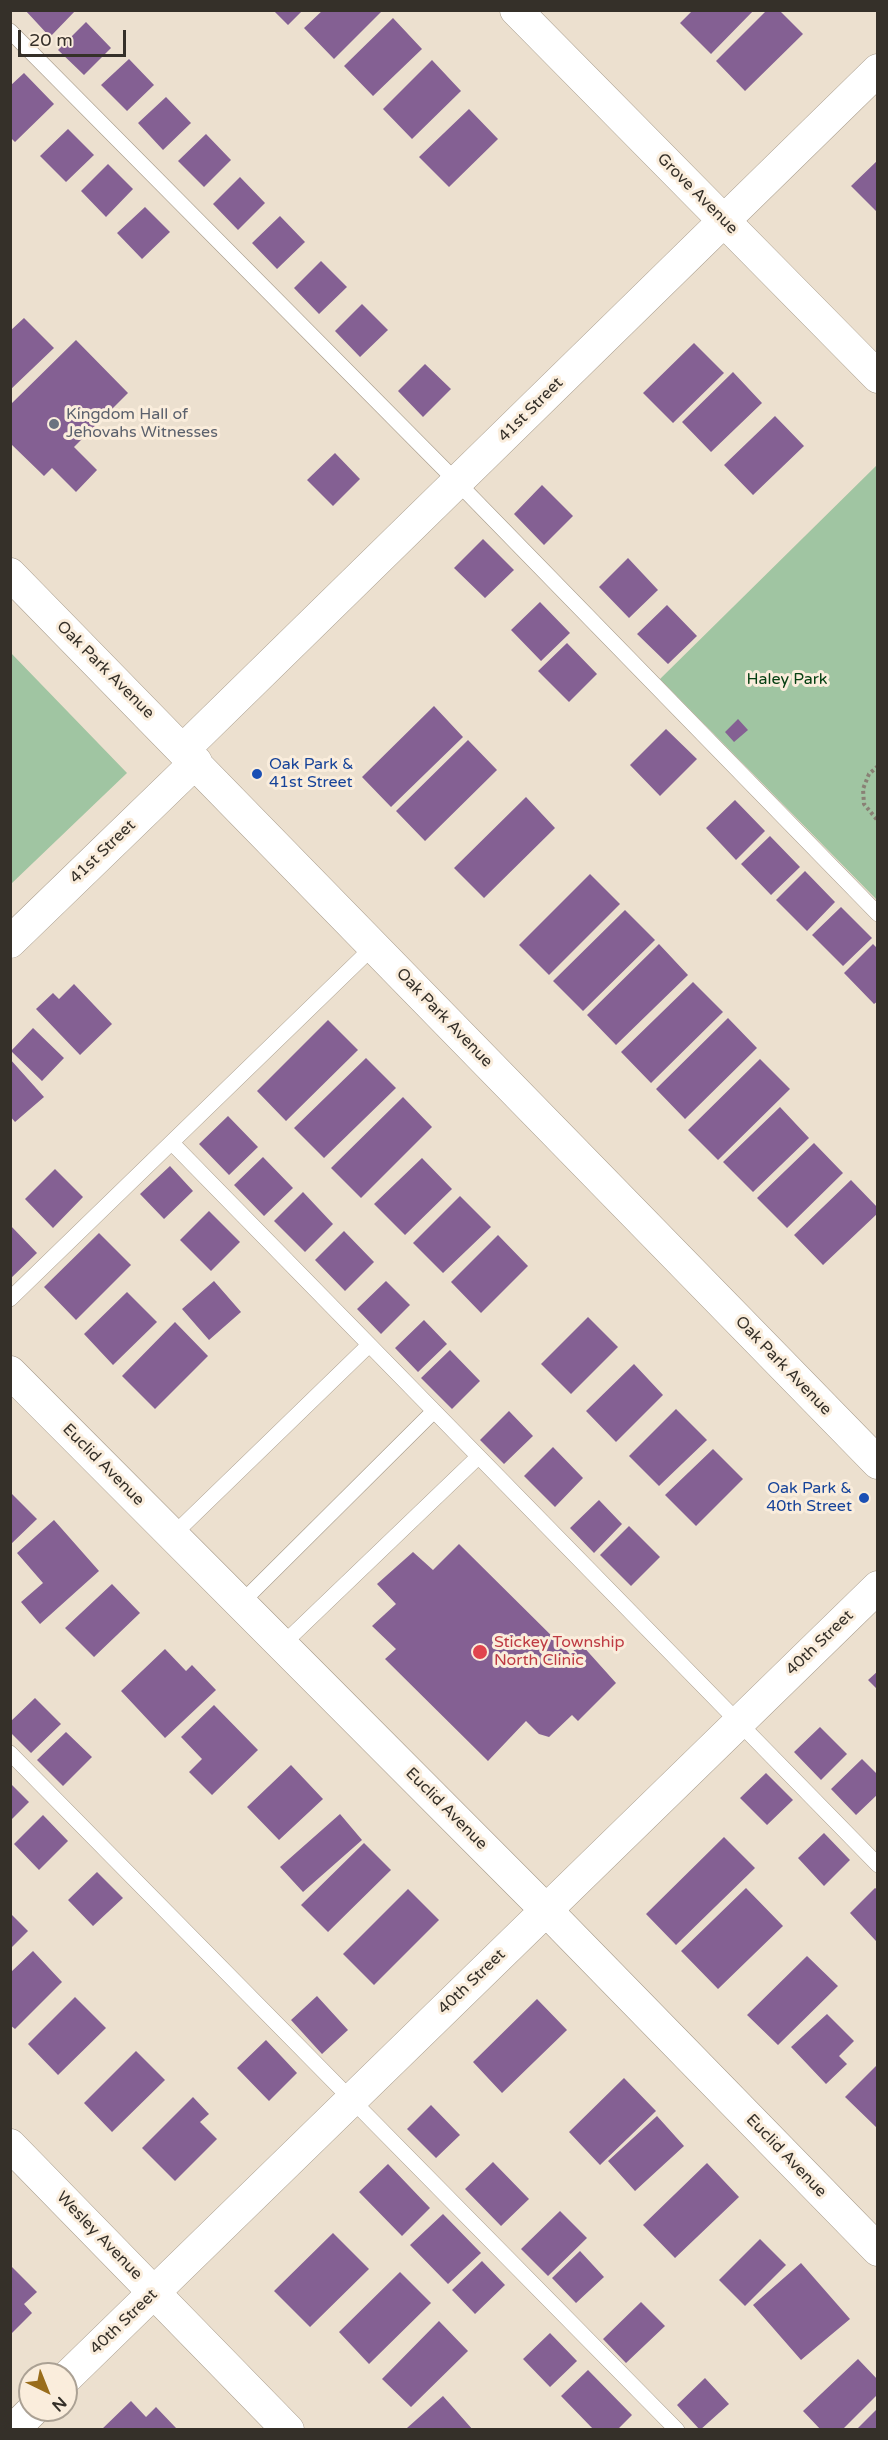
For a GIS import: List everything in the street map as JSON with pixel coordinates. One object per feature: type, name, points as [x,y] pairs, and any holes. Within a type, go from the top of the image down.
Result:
[{"type":"street","name":"Grove Avenue","points":[[516,10],[878,377]]},
{"type":"street","name":"41st Street","points":[[10,942],[457,482],[878,70]]},
{"type":"street","name":"Oak Park Avenue","points":[[10,574],[878,1463]]},
{"type":"street","name":"Euclid Avenue","points":[[10,1372],[546,1910],[878,2250]]},
{"type":"street","name":"40th Street","points":[[78,2366],[878,1587]]},
{"type":"street","name":"Wesley Avenue","points":[[10,2145],[288,2430]]},
{"type":"lane","points":[[10,31],[457,482],[878,914]]},
{"type":"lane","points":[[10,1299],[374,946]]},
{"type":"lane","points":[[172,1143],[878,1865]]},
{"type":"lane","points":[[173,1535],[369,1346]]},
{"type":"lane","points":[[241,1604],[434,1412]]},
{"type":"lane","points":[[282,1645],[478,1457]]},
{"type":"lane","points":[[10,1753],[677,2430]]},
{"type":"path","points":[[878,766],[869,774],[863,789],[864,804],[878,821]]},
{"type":"green space","name":"Haley Park","points":[[877,465],[877,900],[660,679]]},
{"type":"green space","points":[[11,653],[127,773],[11,884]]},
{"type":"building","points":[[25,10],[76,10],[50,37]]},
{"type":"building","points":[[273,10],[303,10],[288,25]]},
{"type":"building","points":[[323,10],[383,10],[334,59],[304,28]]},
{"type":"building","points":[[693,10],[754,10],[711,54],[680,23]]},
{"type":"building","points":[[767,10],[779,10],[803,34],[745,91],[716,61]]},
{"type":"building","points":[[393,18],[422,49],[373,96],[344,66]]},
{"type":"building","points":[[86,22],[111,48],[84,75],[58,50]]},
{"type":"building","points":[[129,59],[154,85],[127,111],[101,85]]},
{"type":"building","points":[[432,60],[461,91],[412,139],[383,109]]},
{"type":"building","points":[[24,73],[54,104],[15,142],[10,137],[10,86]]},
{"type":"building","points":[[166,97],[191,123],[163,150],[138,123]]},
{"type":"building","points":[[469,109],[498,139],[449,187],[419,157]]},
{"type":"building","points":[[68,129],[94,155],[66,182],[40,156]]},
{"type":"building","points":[[206,134],[231,160],[204,187],[178,161]]},
{"type":"building","points":[[878,160],[878,213],[851,186]]},
{"type":"building","points":[[108,164],[133,189],[106,217],[81,191]]},
{"type":"building","points":[[240,177],[265,203],[238,230],[213,204]]},
{"type":"building","points":[[145,207],[170,232],[142,259],[117,233]]},
{"type":"building","points":[[280,216],[305,242],[277,269],[252,243]]},
{"type":"building","points":[[321,261],[347,287],[319,314],[294,288]]},
{"type":"building","points":[[362,304],[388,330],[360,357],[335,331]]},
{"type":"building","points":[[24,318],[54,348],[10,390],[10,331]]},
{"type":"building","name":"Kingdom Hall of Jehovahs Witnesses","points":[[76,340],[128,393],[74,447],[97,470],[76,492],[52,468],[44,476],[10,443],[10,405]]},
{"type":"building","points":[[694,343],[724,373],[673,423],[643,393]]},
{"type":"building","points":[[425,364],[451,389],[423,417],[398,391]]},
{"type":"building","points":[[733,372],[762,403],[711,452],[682,422]]},
{"type":"building","points":[[775,416],[804,446],[753,495],[724,465]]},
{"type":"building","points":[[335,453],[360,479],[333,506],[307,480]]},
{"type":"building","points":[[542,485],[573,516],[544,545],[514,514]]},
{"type":"building","points":[[483,539],[514,570],[485,598],[454,568]]},
{"type":"building","points":[[628,558],[658,590],[629,618],[599,587]]},
{"type":"building","points":[[540,602],[570,633],[541,661],[511,630]]},
{"type":"building","points":[[667,605],[697,636],[668,664],[637,634]]},
{"type":"building","points":[[567,643],[597,674],[569,702],[538,671]]},
{"type":"building","points":[[434,706],[463,737],[391,807],[362,777]]},
{"type":"building","points":[[738,719],[748,730],[734,742],[725,732]]},
{"type":"building","points":[[666,729],[697,759],[660,796],[630,765]]},
{"type":"building","points":[[468,740],[497,770],[425,841],[396,811]]},
{"type":"building","points":[[526,797],[555,828],[484,898],[454,868]]},
{"type":"building","points":[[735,800],[765,831],[736,860],[706,828]]},
{"type":"building","points":[[770,836],[800,867],[771,895],[741,864]]},
{"type":"building","points":[[805,871],[835,902],[807,931],[776,900]]},
{"type":"building","points":[[590,874],[620,904],[549,975],[519,945]]},
{"type":"building","points":[[841,907],[872,938],[843,966],[812,935]]},
{"type":"building","points":[[625,910],[655,940],[583,1011],[553,981]]},
{"type":"building","points":[[659,944],[688,975],[616,1045],[587,1015]]},
{"type":"building","points":[[873,944],[878,949],[878,1001],[874,1004],[844,973]]},
{"type":"building","points":[[693,982],[723,1012],[651,1083],[621,1052]]},
{"type":"building","points":[[74,984],[112,1024],[80,1055],[36,1009],[53,993],[59,999]]},
{"type":"building","points":[[728,1018],[757,1048],[685,1119],[656,1089]]},
{"type":"building","points":[[328,1020],[358,1050],[286,1121],[257,1091]]},
{"type":"building","points":[[33,1028],[64,1058],[42,1081],[11,1051]]},
{"type":"building","points":[[366,1058],[396,1088],[324,1158],[294,1128]]},
{"type":"building","points":[[10,1059],[44,1097],[15,1122],[10,1116]]},
{"type":"building","points":[[760,1059],[790,1089],[718,1160],[688,1130]]},
{"type":"building","points":[[403,1097],[432,1127],[361,1198],[331,1168]]},
{"type":"building","points":[[780,1107],[809,1138],[753,1192],[723,1162]]},
{"type":"building","points":[[228,1116],[258,1147],[229,1175],[199,1144]]},
{"type":"building","points":[[814,1143],[843,1173],[787,1228],[757,1198]]},
{"type":"building","points":[[263,1157],[293,1188],[264,1216],[234,1185]]},
{"type":"building","points":[[422,1158],[452,1189],[405,1235],[374,1204]]},
{"type":"building","points":[[170,1166],[193,1191],[164,1219],[140,1194]]},
{"type":"building","points":[[55,1169],[83,1197],[53,1228],[25,1199]]},
{"type":"building","points":[[851,1180],[878,1208],[878,1213],[823,1265],[794,1235]]},
{"type":"building","points":[[303,1192],[333,1224],[305,1252],[274,1221]]},
{"type":"building","points":[[460,1196],[491,1227],[443,1273],[413,1243]]},
{"type":"building","points":[[209,1211],[240,1242],[211,1271],[180,1240]]},
{"type":"building","points":[[10,1225],[37,1253],[10,1279]]},
{"type":"building","points":[[344,1231],[374,1262],[345,1291],[315,1260]]},
{"type":"building","points":[[99,1233],[131,1265],[76,1320],[44,1287]]},
{"type":"building","points":[[498,1235],[528,1266],[481,1313],[451,1282]]},
{"type":"building","points":[[214,1281],[241,1312],[209,1340],[182,1309]]},
{"type":"building","points":[[386,1281],[410,1305],[381,1334],[357,1309]]},
{"type":"building","points":[[127,1292],[157,1322],[113,1365],[84,1334]]},
{"type":"building","points":[[588,1317],[618,1347],[571,1394],[541,1364]]},
{"type":"building","points":[[424,1320],[447,1344],[418,1372],[395,1348]]},
{"type":"building","points":[[175,1322],[208,1356],[155,1409],[122,1376]]},
{"type":"building","points":[[450,1350],[480,1381],[452,1409],[421,1378]]},
{"type":"building","points":[[634,1364],[663,1395],[616,1442],[586,1411]]},
{"type":"building","points":[[676,1409],[707,1440],[659,1486],[629,1456]]},
{"type":"building","points":[[509,1411],[533,1436],[504,1464],[480,1440]]},
{"type":"building","points":[[553,1447],[583,1478],[555,1507],[524,1476]]},
{"type":"building","points":[[713,1449],[743,1479],[696,1526],[665,1495]]},
{"type":"building","points":[[10,1492],[37,1519],[10,1545]]},
{"type":"building","points":[[599,1500],[622,1524],[594,1553],[570,1528]]},
{"type":"building","points":[[54,1520],[99,1571],[40,1624],[21,1602],[43,1583],[17,1553]]},
{"type":"building","points":[[629,1526],[660,1557],[631,1586],[600,1555]]},
{"type":"building","name":"Stickey Township North Clinic","points":[[459,1544],[570,1654],[581,1644],[616,1683],[578,1721],[572,1715],[549,1737],[539,1734],[526,1721],[488,1761],[385,1659],[396,1649],[372,1626],[396,1604],[377,1584],[413,1552],[433,1570]]},
{"type":"building","points":[[112,1584],[140,1613],[94,1657],[65,1628]]},
{"type":"building","points":[[165,1649],[186,1671],[192,1665],[216,1690],[165,1738],[121,1691]]},
{"type":"building","points":[[878,1671],[878,1690],[868,1680]]},
{"type":"building","points":[[35,1698],[61,1724],[31,1753],[10,1732],[10,1722]]},
{"type":"building","points":[[214,1705],[258,1750],[212,1795],[189,1772],[202,1759],[181,1737]]},
{"type":"building","points":[[820,1727],[847,1754],[821,1780],[794,1752]]},
{"type":"building","points":[[66,1732],[92,1757],[63,1786],[37,1760]]},
{"type":"building","points":[[862,1759],[878,1775],[878,1794],[856,1815],[831,1789]]},
{"type":"building","points":[[291,1765],[323,1799],[279,1840],[247,1807]]},
{"type":"building","points":[[766,1773],[793,1800],[767,1825],[740,1798]]},
{"type":"building","points":[[10,1783],[29,1802],[10,1821]]},
{"type":"building","points":[[340,1814],[362,1840],[303,1892],[280,1867]]},
{"type":"building","points":[[43,1815],[68,1841],[39,1870],[14,1844]]},
{"type":"building","points":[[824,1833],[850,1860],[824,1886],[798,1858]]},
{"type":"building","points":[[724,1837],[755,1868],[676,1945],[646,1914]]},
{"type":"building","points":[[364,1843],[391,1870],[328,1932],[301,1905]]},
{"type":"building","points":[[97,1872],[123,1898],[93,1926],[68,1900]]},
{"type":"building","points":[[746,1888],[783,1926],[718,1989],[681,1951]]},
{"type":"building","points":[[875,1888],[878,1890],[876,1941],[850,1913]]},
{"type":"building","points":[[408,1889],[439,1920],[374,1985],[343,1954]]},
{"type":"building","points":[[10,1913],[28,1931],[10,1949]]},
{"type":"building","points":[[33,1951],[62,1982],[15,2029],[10,2025],[10,1973]]},
{"type":"building","points":[[807,1956],[838,1986],[778,2045],[747,2015]]},
{"type":"building","points":[[317,1996],[348,2030],[322,2054],[291,2020]]},
{"type":"building","points":[[75,1997],[106,2028],[58,2075],[28,2044]]},
{"type":"building","points":[[537,1999],[567,2030],[502,2093],[473,2062]]},
{"type":"building","points":[[827,2014],[854,2041],[839,2056],[847,2064],[826,2084],[791,2047]]},
{"type":"building","points":[[266,2040],[297,2073],[269,2101],[237,2068]]},
{"type":"building","points":[[136,2051],[165,2080],[112,2132],[84,2103]]},
{"type":"building","points":[[878,2064],[878,2125],[876,2127],[845,2097]]},
{"type":"building","points":[[624,2078],[656,2111],[600,2165],[569,2132]]},
{"type":"building","points":[[193,2097],[209,2114],[200,2122],[217,2139],[175,2181],[142,2148]]},
{"type":"building","points":[[431,2105],[460,2135],[436,2158],[407,2129]]},
{"type":"building","points":[[657,2116],[684,2146],[635,2191],[608,2161]]},
{"type":"building","points":[[493,2162],[529,2199],[501,2226],[465,2189]]},
{"type":"building","points":[[707,2163],[739,2197],[675,2258],[643,2225]]},
{"type":"building","points":[[388,2164],[430,2208],[402,2236],[359,2192]]},
{"type":"building","points":[[560,2211],[587,2238],[548,2276],[521,2249]]},
{"type":"building","points":[[443,2214],[481,2253],[448,2284],[410,2245]]},
{"type":"building","points":[[333,2233],[369,2269],[310,2327],[274,2291]]},
{"type":"building","points":[[760,2239],[786,2265],[745,2306],[719,2280]]},
{"type":"building","points":[[580,2251],[604,2277],[576,2303],[552,2278]]},
{"type":"building","points":[[482,2261],[505,2285],[475,2314],[452,2290]]},
{"type":"building","points":[[801,2263],[850,2319],[801,2360],[753,2305]]},
{"type":"building","points":[[10,2265],[37,2292],[24,2304],[32,2313],[10,2335]]},
{"type":"building","points":[[400,2272],[431,2303],[369,2364],[339,2332]]},
{"type":"building","points":[[641,2302],[665,2326],[626,2363],[603,2339]]},
{"type":"building","points":[[439,2321],[468,2351],[411,2407],[382,2379]]},
{"type":"building","points":[[550,2333],[577,2361],[550,2387],[523,2359]]},
{"type":"building","points":[[858,2359],[878,2380],[878,2394],[842,2430],[821,2430],[803,2411]]},
{"type":"building","points":[[588,2370],[632,2415],[617,2430],[594,2430],[561,2396]]},
{"type":"building","points":[[705,2378],[729,2404],[700,2430],[677,2405]]},
{"type":"building","points":[[443,2396],[473,2430],[409,2430],[407,2428]]},
{"type":"building","points":[[131,2401],[146,2417],[156,2407],[176,2428],[101,2430]]},
{"type":"building","points":[[878,2408],[878,2430],[856,2430]]},
{"type":"place","name":"Kingdom Hall of Jehovahs Witnesses","points":[[54,424]]},
{"type":"place","name":"Oak Park & 41st Street","points":[[257,774]]},
{"type":"place","name":"Oak Park & 40th Street","points":[[864,1498]]},
{"type":"place","name":"Stickey Township North Clinic","points":[[480,1652]]}]
